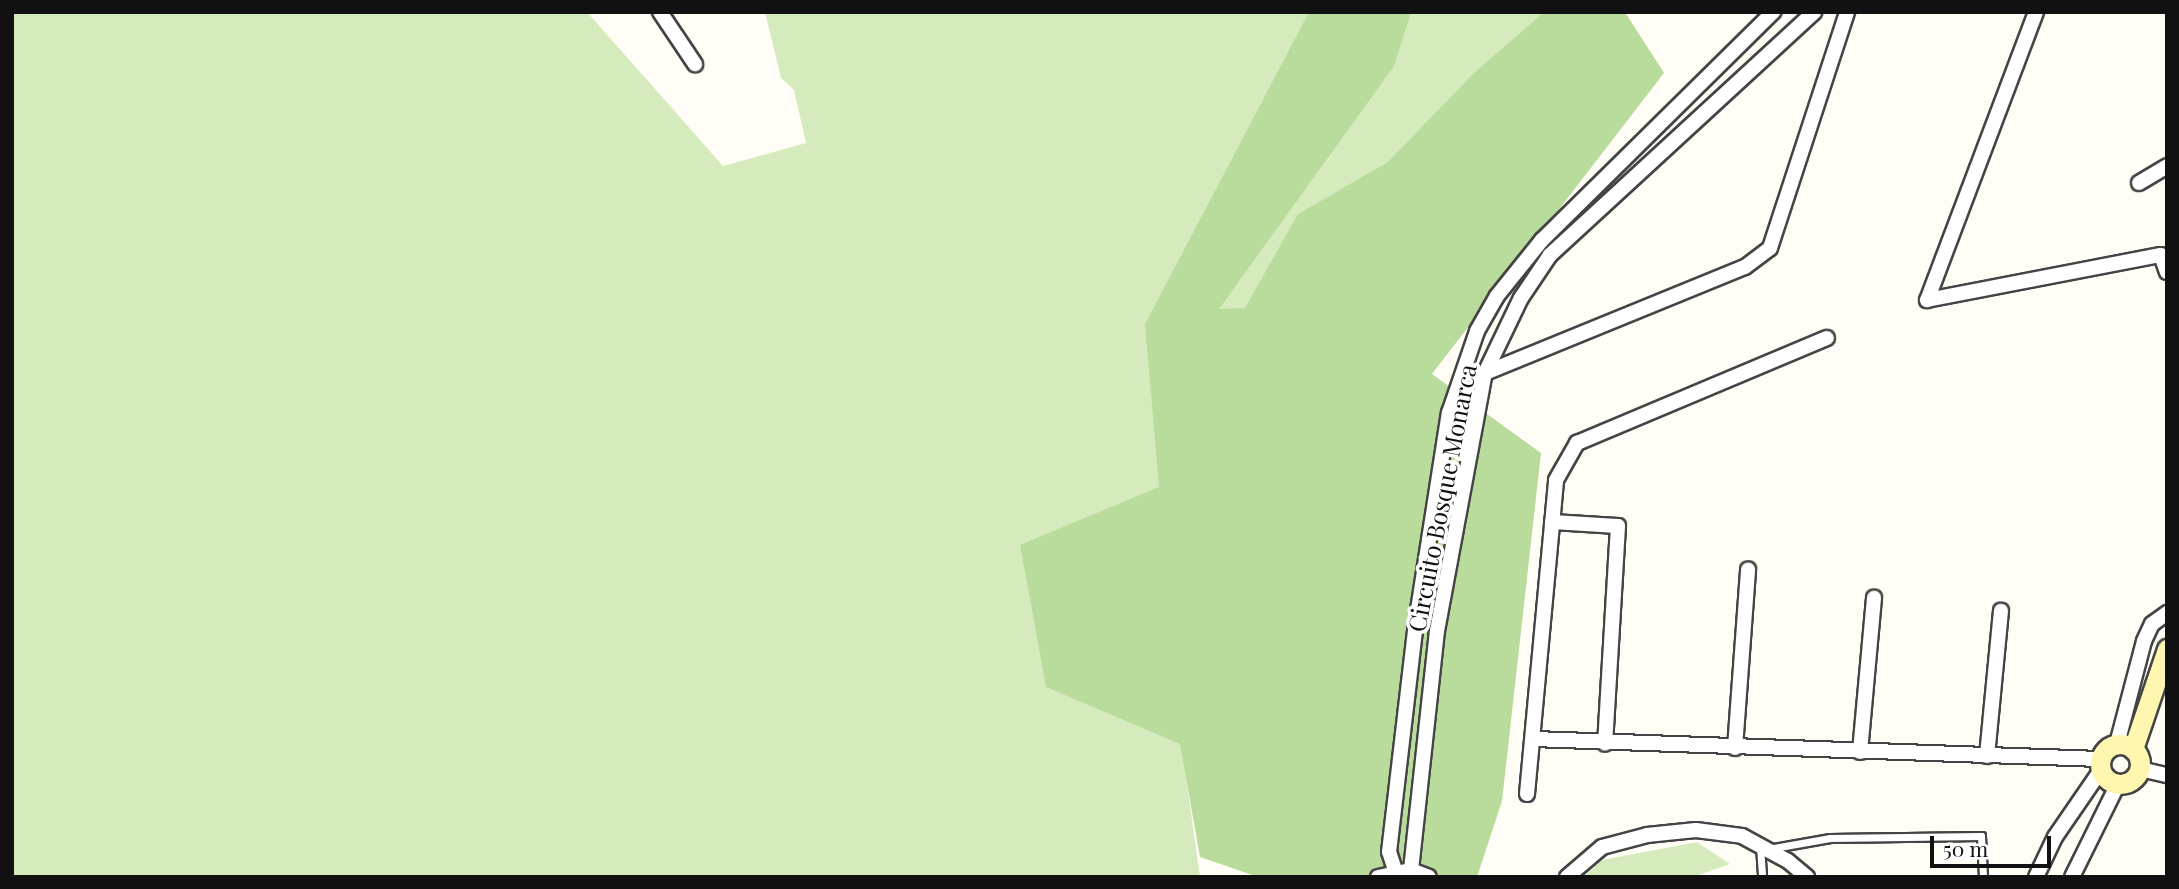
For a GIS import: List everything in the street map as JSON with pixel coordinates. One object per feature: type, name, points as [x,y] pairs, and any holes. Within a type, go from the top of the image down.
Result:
[{"type":"street","points":[[660,12],[695,64]]},
{"type":"street","name":"Circuito Bosque Monarca","points":[[1395,870],[1389,852],[1415,629],[1449,413],[1477,331],[1497,296],[1542,240],[1773,12]]},
{"type":"street","name":"Circuito Bosque Monarca","points":[[1411,870],[1437,631],[1485,373],[1521,298],[1550,255],[1814,12]]},
{"type":"street","points":[[1485,373],[1745,267],[1770,248],[1847,12]]},
{"type":"street","points":[[2036,12],[1927,300],[2161,255],[2167,272]]},
{"type":"street","points":[[2139,183],[2167,166]]},
{"type":"street","points":[[1527,794],[1556,480],[1577,443],[1826,338]]},
{"type":"street","points":[[1552,522],[1618,526],[1605,744]]},
{"type":"street","points":[[1735,748],[1748,569]]},
{"type":"street","points":[[1860,752],[1874,598]]},
{"type":"street","points":[[1987,756],[2001,611]]},
{"type":"street","points":[[2167,613],[2152,624],[2144,641],[2125,747],[2140,769],[2167,775]]},
{"type":"street","points":[[2036,877],[2055,837],[2101,765],[2125,747],[2167,649]]},
{"type":"street","points":[[1533,739],[1605,744],[1987,756],[2101,765],[2118,784]]},
{"type":"street","points":[[2118,784],[2129,782],[2140,769]]},
{"type":"street","points":[[2072,877],[2118,784]]},
{"type":"street","points":[[1567,877],[1602,847],[1647,835],[1696,830],[1742,836],[1807,877]]},
{"type":"street","points":[[1378,877],[1395,870],[1411,870],[1429,877]]},
{"type":"lane","points":[[1762,877],[1763,848],[1830,838],[1981,836],[1983,877]]},
{"type":"green space","points":[[12,12],[587,12],[723,166],[806,143],[794,90],[781,78],[765,12],[1609,12],[1149,514],[1200,877],[12,877]]},
{"type":"green space","points":[[1309,12],[1411,12],[1394,66],[1219,309],[1245,308],[1298,214],[1388,162],[1473,74],[1544,12],[1625,12],[1664,73],[1432,374],[1541,453],[1502,801],[1477,877],[1258,877],[1200,857],[1180,744],[1046,687],[1020,545],[1159,487],[1145,324]]},
{"type":"green space","points":[[1697,842],[1730,864],[1693,877],[1584,877],[1602,860]]}]
